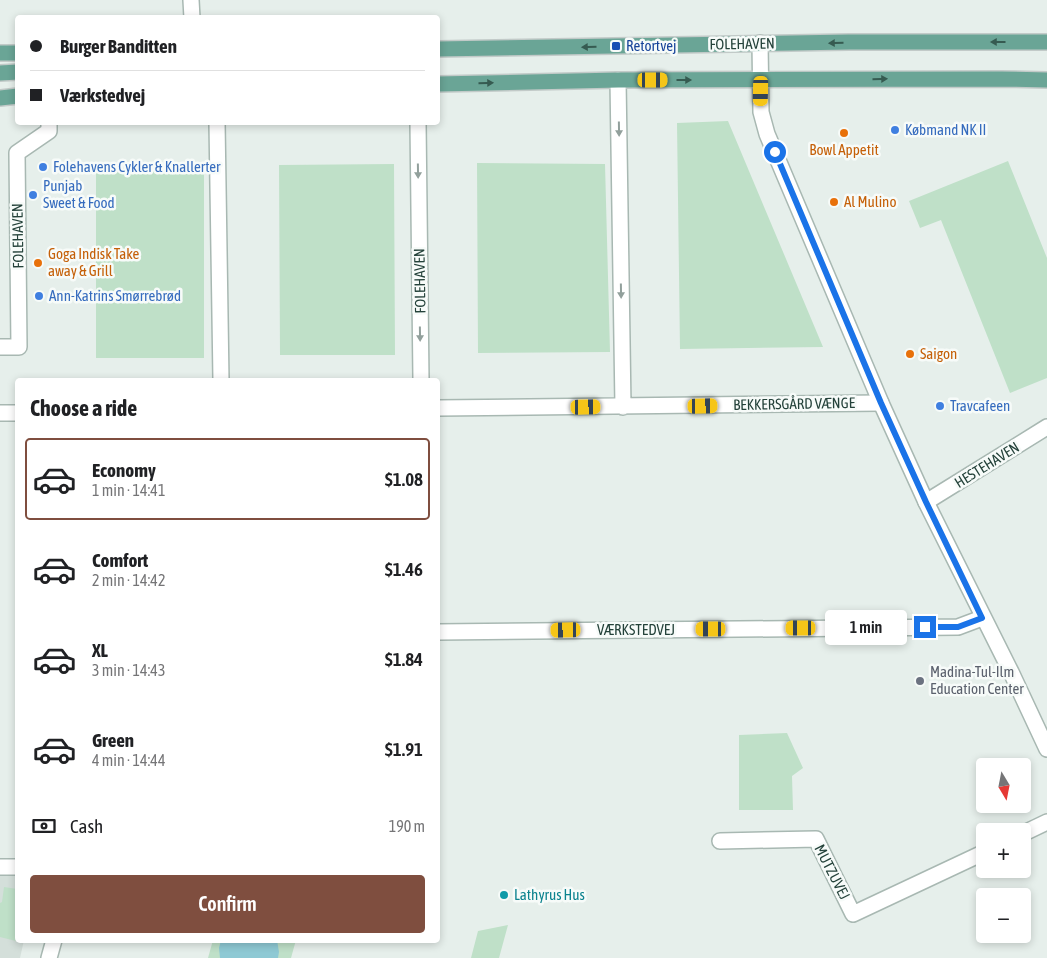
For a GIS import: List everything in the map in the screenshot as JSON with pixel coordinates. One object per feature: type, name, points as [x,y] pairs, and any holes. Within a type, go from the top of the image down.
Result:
[{"type":"main road","name":"FOLEHAVEN","points":[[440,49],[760,43],[1047,42]]},
{"type":"main road","points":[[0,53],[15,53]]},
{"type":"main road","points":[[0,73],[15,72]]},
{"type":"main road","points":[[440,84],[618,80],[1047,80]]},
{"type":"main road","points":[[0,98],[15,96]]},
{"type":"street","points":[[191,0],[192,15]]},
{"type":"street","points":[[760,43],[761,112],[767,134],[881,403],[926,502],[982,618],[1011,672],[1047,749]]},
{"type":"street","points":[[618,80],[623,407]]},
{"type":"street","name":"FOLEHAVEN","points":[[0,347],[19,347],[17,153],[49,131],[49,125]]},
{"type":"street","points":[[217,125],[221,378]]},
{"type":"street","name":"FOLEHAVEN","points":[[418,125],[421,378]]},
{"type":"street","name":"BEKKERSGÅRD VÆNGE","points":[[440,408],[881,403]]},
{"type":"street","points":[[0,413],[15,412]]},
{"type":"street","name":"HESTEHAVEN","points":[[926,502],[1047,427]]},
{"type":"street","name":"VÆRKSTEDVEJ","points":[[440,632],[958,627],[982,618]]},
{"type":"street","points":[[1031,830],[1047,822]]},
{"type":"street","name":"MUTZUVEJ","points":[[720,841],[816,839],[853,914],[976,856]]},
{"type":"street","points":[[0,867],[15,867]]},
{"type":"street","points":[[49,958],[53,943]]},
{"type":"shaded area","points":[[0,858],[15,859],[15,943],[23,943],[20,958],[0,958]]},
{"type":"green space","points":[[728,121],[823,347],[680,349],[677,123]]},
{"type":"green space","points":[[1008,161],[1047,258],[1047,378],[1010,393],[941,220],[920,228],[909,201]]},
{"type":"green space","points":[[477,163],[605,164],[610,352],[478,353]]},
{"type":"green space","points":[[394,164],[395,355],[280,355],[279,165]]},
{"type":"green space","points":[[96,168],[204,168],[204,358],[96,358]]},
{"type":"green space","points":[[787,733],[803,768],[792,776],[793,810],[739,810],[739,735]]},
{"type":"green space","points":[[4,887],[15,889],[15,941],[0,937],[0,903],[2,902]]},
{"type":"green space","points":[[508,925],[499,958],[471,958],[478,931]]},
{"type":"green space","points":[[212,943],[295,943],[291,958],[208,958]]},
{"type":"water","points":[[220,943],[278,943],[279,952],[278,958],[220,958]]},
{"type":"place","name":"Retortvej","points":[[616,46]]},
{"type":"place","name":"Købmand NK II","points":[[895,130]]},
{"type":"place","name":"Bowl Appetit","points":[[844,133]]},
{"type":"place","name":"Folehavens Cykler & Knallerter","points":[[43,167]]},
{"type":"place","name":"Punjab Sweet & Food","points":[[33,195]]},
{"type":"place","name":"Al Mulino","points":[[834,202]]},
{"type":"place","name":"Goga Indisk Take away & Grill","points":[[38,263]]},
{"type":"place","name":"Ann-Katrins Smørrebrød","points":[[39,296]]},
{"type":"place","name":"Saigon","points":[[910,354]]},
{"type":"place","name":"Travcafeen","points":[[940,406]]},
{"type":"place","name":"Madina-Tul-Ilm Education Center","points":[[920,681]]},
{"type":"place","name":"Lathyrus Hus","points":[[504,895]]},
{"type":"route","points":[[775,152],[881,403],[982,618],[958,627],[925,627]]}]
